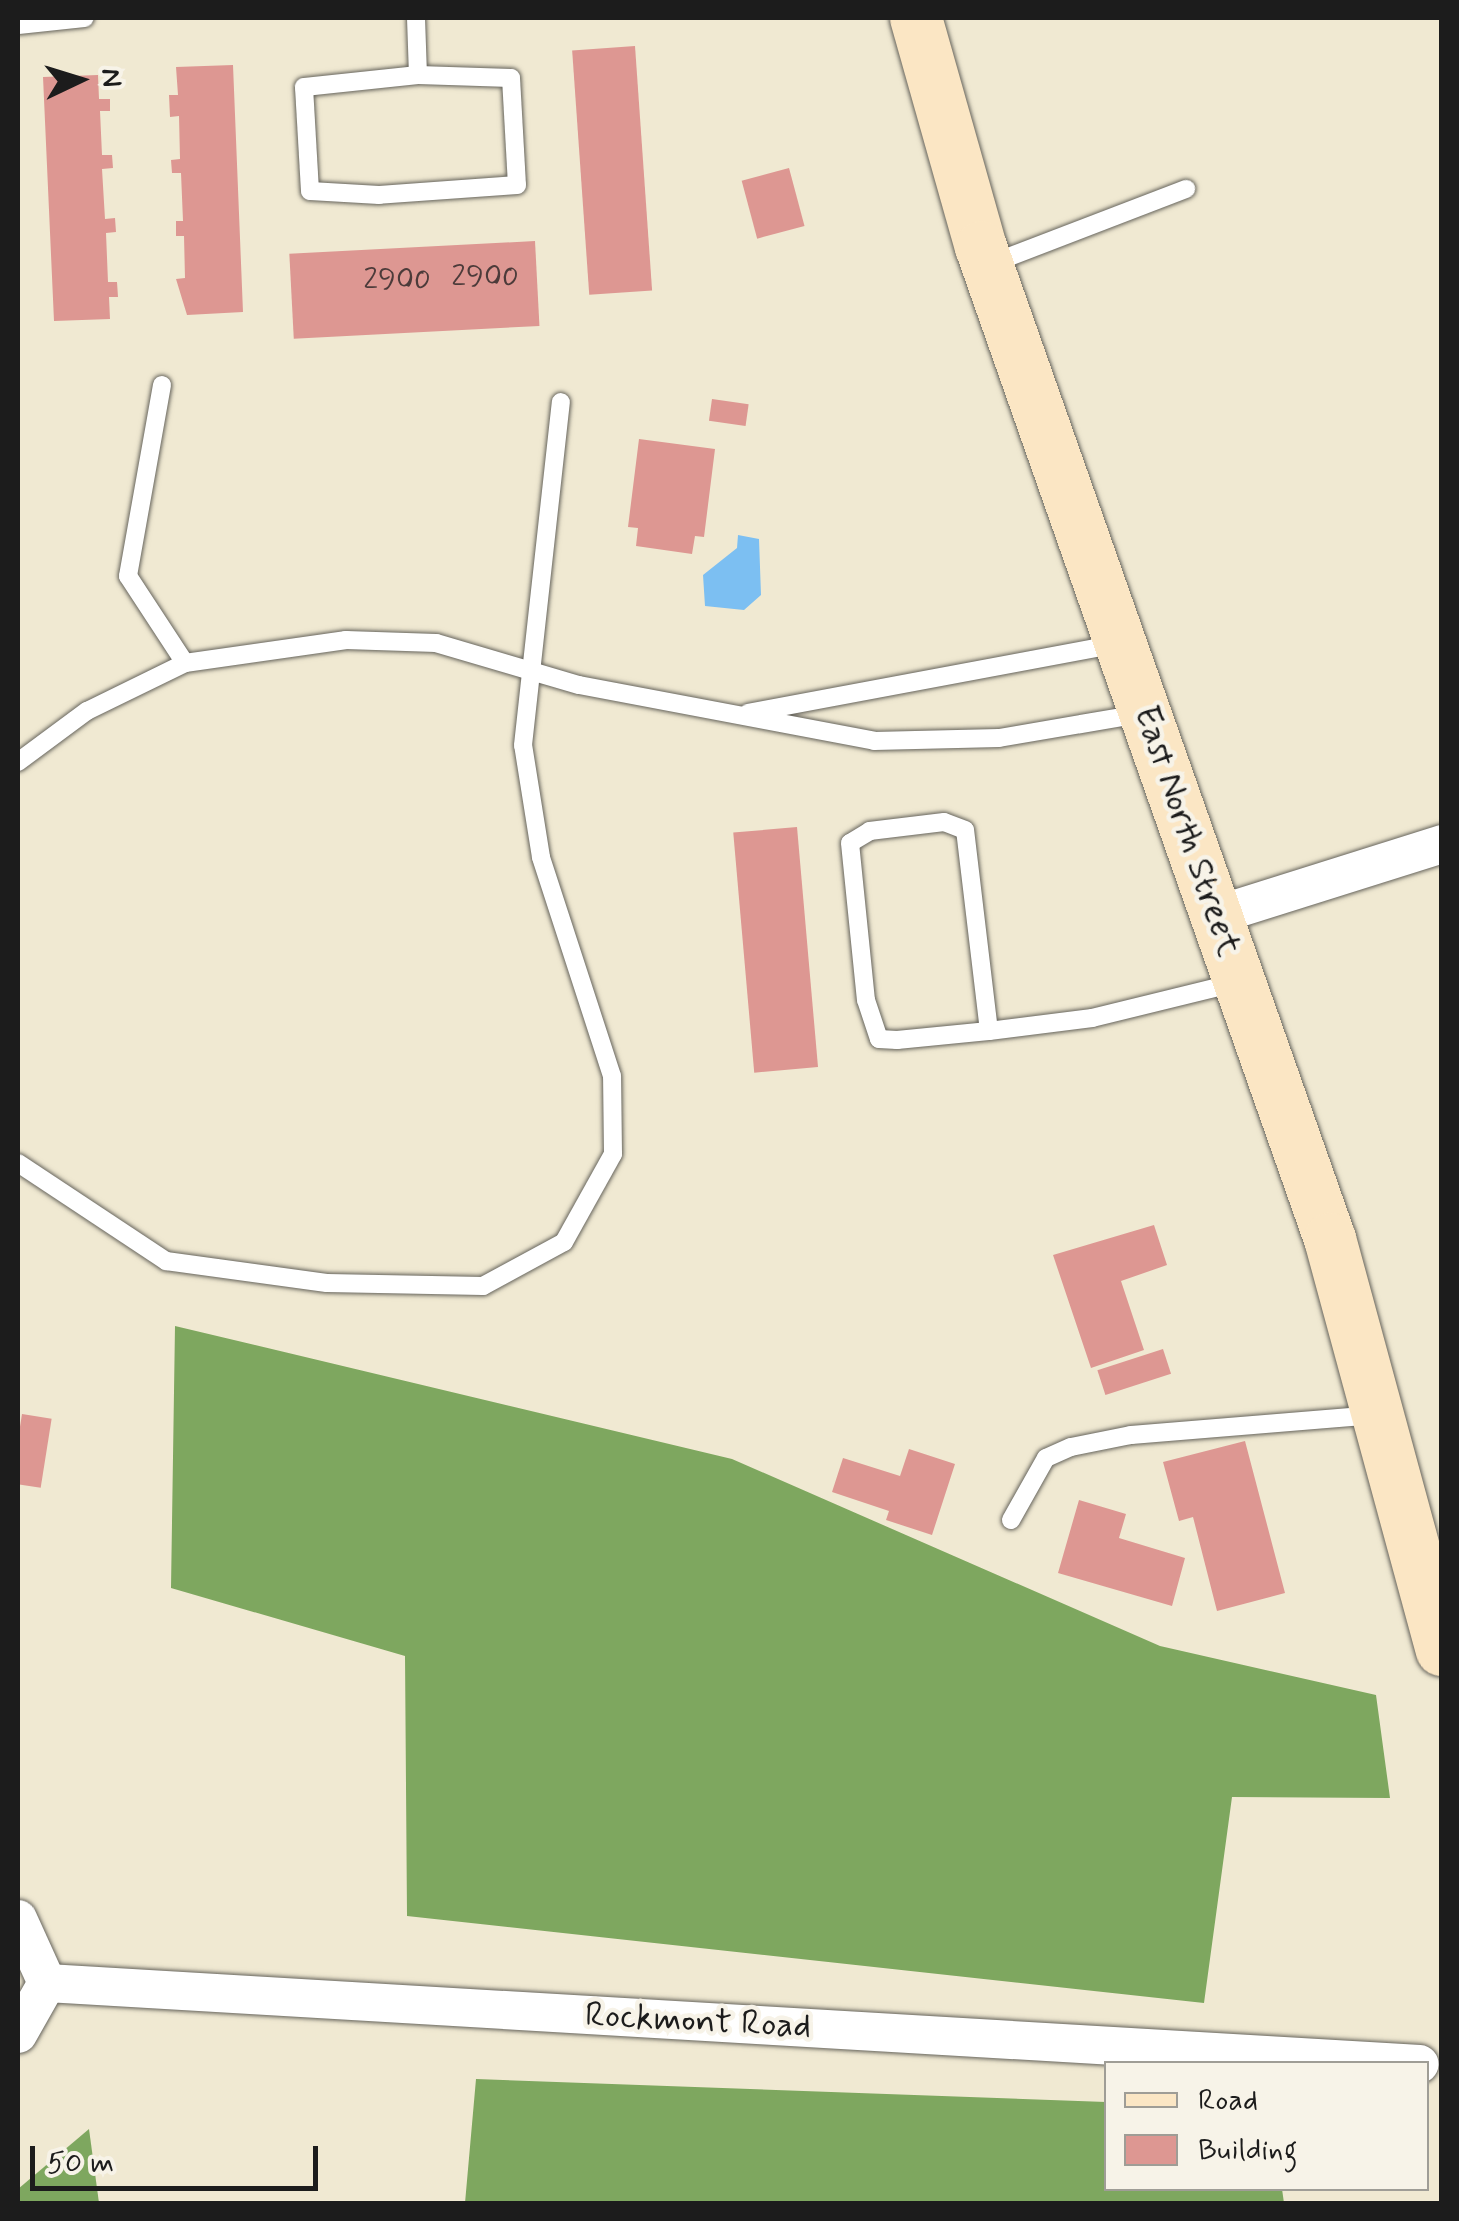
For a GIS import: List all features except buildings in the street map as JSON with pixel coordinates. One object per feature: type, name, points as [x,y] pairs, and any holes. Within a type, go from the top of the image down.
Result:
[{"type":"main road","name":"East North Street","points":[[916,18],[987,265],[1330,1239],[1442,1650]]},
{"type":"street","points":[[1218,915],[1442,844]]},
{"type":"street","points":[[18,1919],[46,1983],[18,2034]]},
{"type":"street","name":"Rockmont Road","points":[[46,1983],[1372,2061]]},
{"type":"lane","points":[[18,24],[85,18]]},
{"type":"lane","points":[[416,18],[418,76]]},
{"type":"lane","points":[[418,76],[510,78],[517,185],[380,194],[310,192],[304,87],[418,76]]},
{"type":"lane","points":[[987,265],[1186,189]]},
{"type":"lane","points":[[162,385],[128,576],[186,663]]},
{"type":"lane","points":[[18,1163],[166,1261],[327,1283],[483,1286],[564,1242],[613,1154],[612,1076],[542,856],[523,744],[561,402]]},
{"type":"lane","points":[[18,762],[87,712],[186,663],[346,640],[436,643],[530,671],[874,740],[999,738],[1146,713]]},
{"type":"lane","points":[[738,715],[1121,643]]},
{"type":"lane","points":[[989,1030],[965,830],[944,822],[870,831],[850,843],[866,1000],[879,1039],[989,1030],[1092,1018],[1241,982]]},
{"type":"lane","points":[[1011,1520],[1046,1458],[1071,1447],[1131,1436],[1380,1414]]},
{"type":"green space","points":[[175,1326],[732,1459],[1160,1646],[1376,1695],[1390,1798],[1232,1797],[1204,2003],[407,1916],[405,1656],[171,1588]]},
{"type":"green space","points":[[476,2079],[1104,2102],[1104,2191],[1282,2191],[1284,2203],[465,2203]]},
{"type":"green space","points":[[89,2129],[99,2203],[18,2203],[18,2189]]},
{"type":"water","points":[[738,535],[759,539],[761,595],[744,610],[705,606],[703,575],[737,548]]}]
